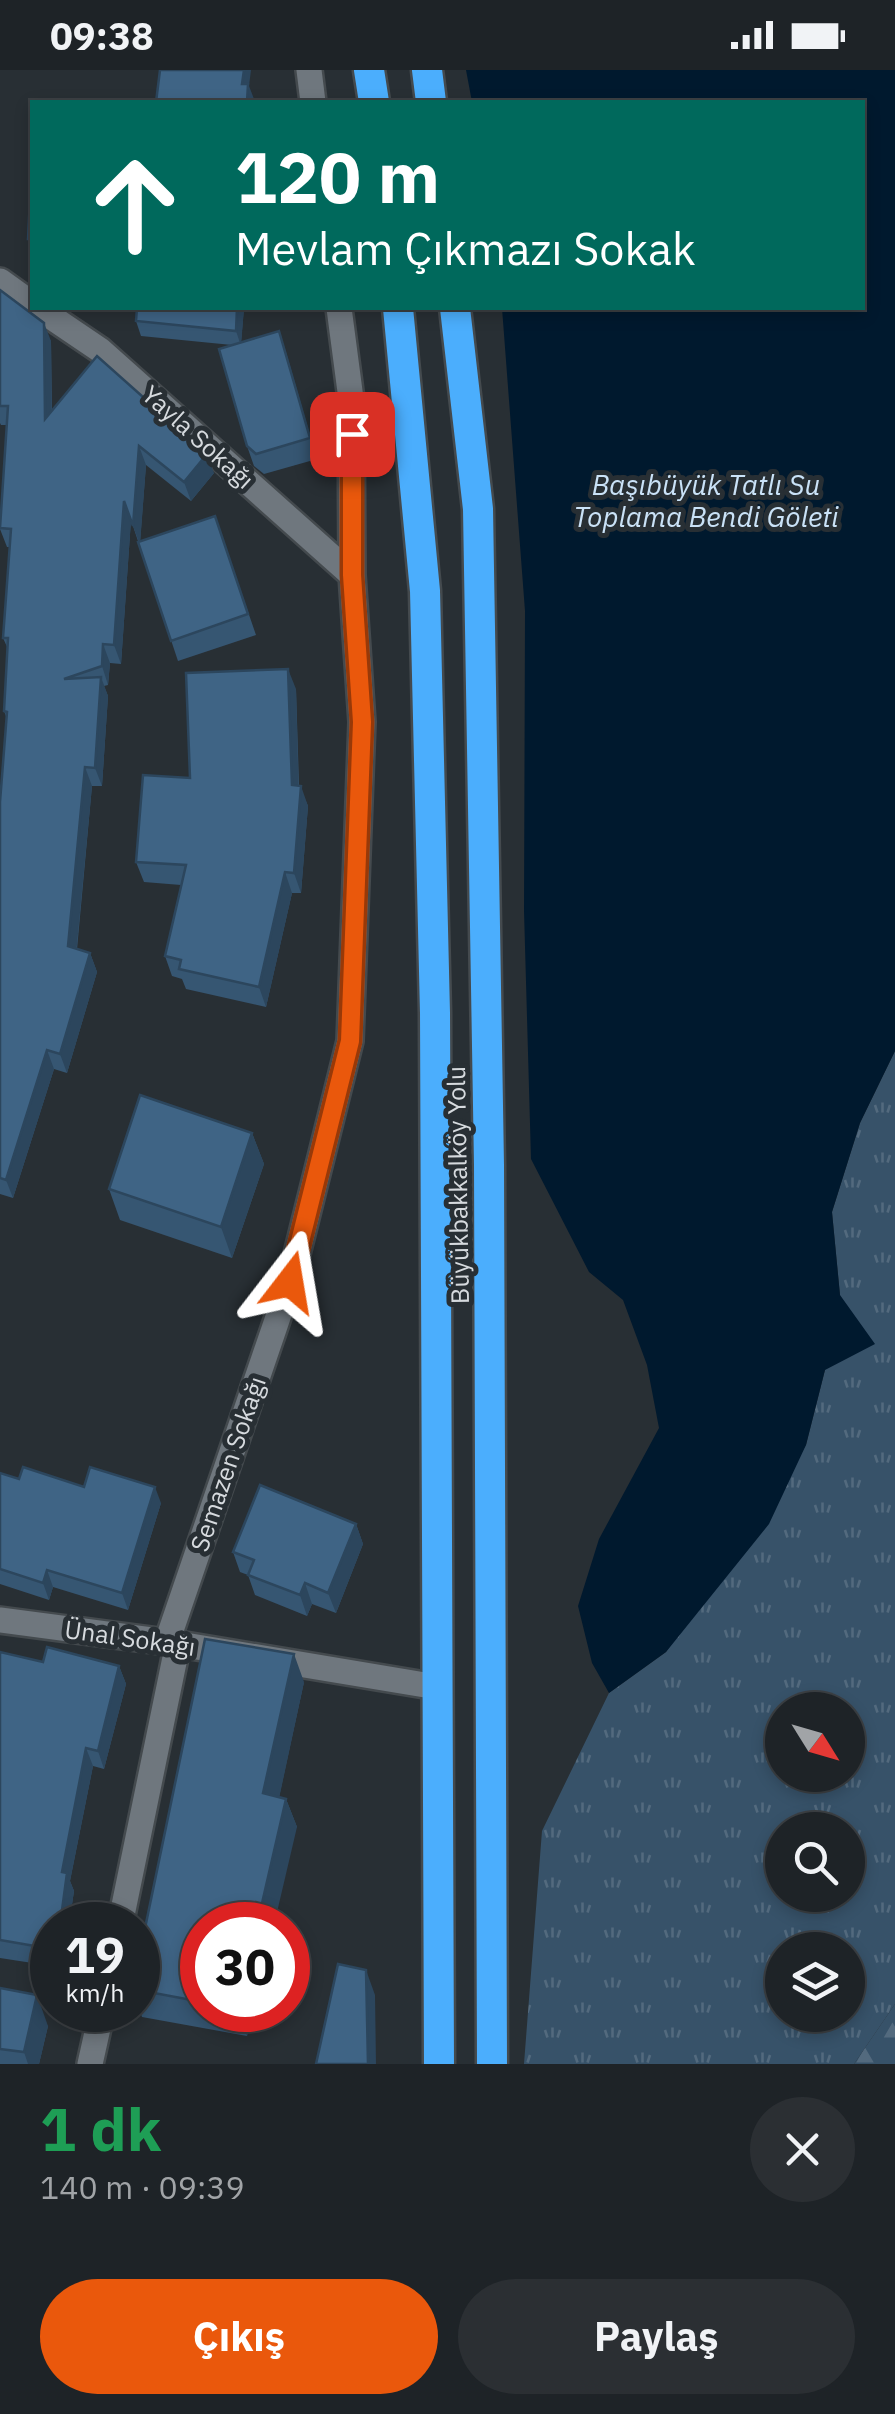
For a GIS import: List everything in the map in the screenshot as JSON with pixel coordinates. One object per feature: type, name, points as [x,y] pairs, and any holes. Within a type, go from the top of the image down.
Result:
[{"type":"highway","points":[[369,70],[374,100]]},
{"type":"highway","points":[[426,70],[431,100]]},
{"type":"highway","name":"Büyükbakkalköy Yolu","points":[[398,310],[425,590],[436,1032],[439,2064]]},
{"type":"highway","name":"Büyükbakkalköy Yolu","points":[[455,310],[478,509],[489,1165],[492,2064]]},
{"type":"street","points":[[309,70],[313,100]]},
{"type":"street","name":"Yayla Sokağı","points":[[0,281],[30,302]]},
{"type":"street","name":"Yayla Sokağı","points":[[41,310],[100,350],[352,575]]},
{"type":"street","name":"Semazen Sokağı","points":[[124,1902],[173,1642],[290,1282],[350,1041],[362,722],[352,575],[351,399],[340,310]]},
{"type":"street","name":"Ünal Sokağı","points":[[0,1620],[173,1642],[437,1686]]},
{"type":"street","points":[[90,2064],[97,2032]]},
{"type":"green space","points":[[895,1051],[895,2004],[854,2064],[524,2064],[542,1831],[609,1693],[666,1652],[806,1445],[840,1295],[832,1212],[860,1123]]},
{"type":"green space","points":[[895,2004],[895,2064],[854,2064]]},
{"type":"water","name":"Başıbüyük Tatlı Su Toplama Bendi Göleti","points":[[466,70],[895,70],[895,1051],[860,1123],[832,1212],[840,1295],[875,1344],[825,1370],[806,1445],[769,1524],[666,1652],[609,1693],[592,1663],[578,1606],[599,1539],[659,1428],[647,1365],[623,1300],[589,1272],[531,1159],[524,911],[525,611],[502,310],[865,310],[865,100],[472,100]]},
{"type":"building","points":[[160,70],[244,70],[242,84],[248,84],[247,100],[156,100]]},
{"type":"building","points":[[0,290],[44,323],[45,419],[97,356],[207,454],[184,482],[139,446],[133,526],[124,501],[114,645],[103,644],[102,666],[64,679],[101,677],[95,768],[85,767],[68,946],[90,953],[60,1054],[47,1050],[6,1180],[0,1178],[0,802],[7,712],[4,711],[8,638],[3,638],[11,529],[0,528],[8,406],[0,406]]},
{"type":"building","points":[[137,310],[237,310],[236,331],[136,321]]},
{"type":"building","points":[[279,331],[310,438],[256,454],[247,446],[219,349]]},
{"type":"building","points":[[215,516],[248,614],[171,641],[138,542]]},
{"type":"building","points":[[288,669],[292,785],[301,786],[294,873],[285,872],[259,987],[179,969],[181,960],[165,956],[186,865],[136,862],[143,775],[190,778],[186,673]]},
{"type":"building","points":[[140,1095],[252,1133],[221,1227],[109,1189]]},
{"type":"building","points":[[23,1467],[84,1487],[90,1467],[155,1487],[122,1593],[47,1570],[43,1583],[0,1569],[0,1473],[19,1479]]},
{"type":"building","points":[[260,1485],[356,1524],[328,1593],[305,1583],[300,1595],[248,1575],[254,1560],[233,1552]]},
{"type":"building","points":[[205,1639],[294,1654],[263,1793],[286,1799],[262,1902],[180,1902],[180,1998],[160,1994],[160,1902],[150,1902]]},
{"type":"building","points":[[47,1647],[119,1666],[98,1751],[86,1748],[62,1872],[67,1873],[63,1902],[30,1902],[30,1945],[0,1940],[0,1652],[43,1662]]},
{"type":"building","points":[[338,1964],[366,1970],[368,2064],[316,2064]]},
{"type":"building","points":[[0,1988],[30,1994],[30,2026],[24,2052],[0,2049]]},
{"type":"route","points":[[290,1282],[350,1041],[362,722],[352,575],[352,434]]}]
